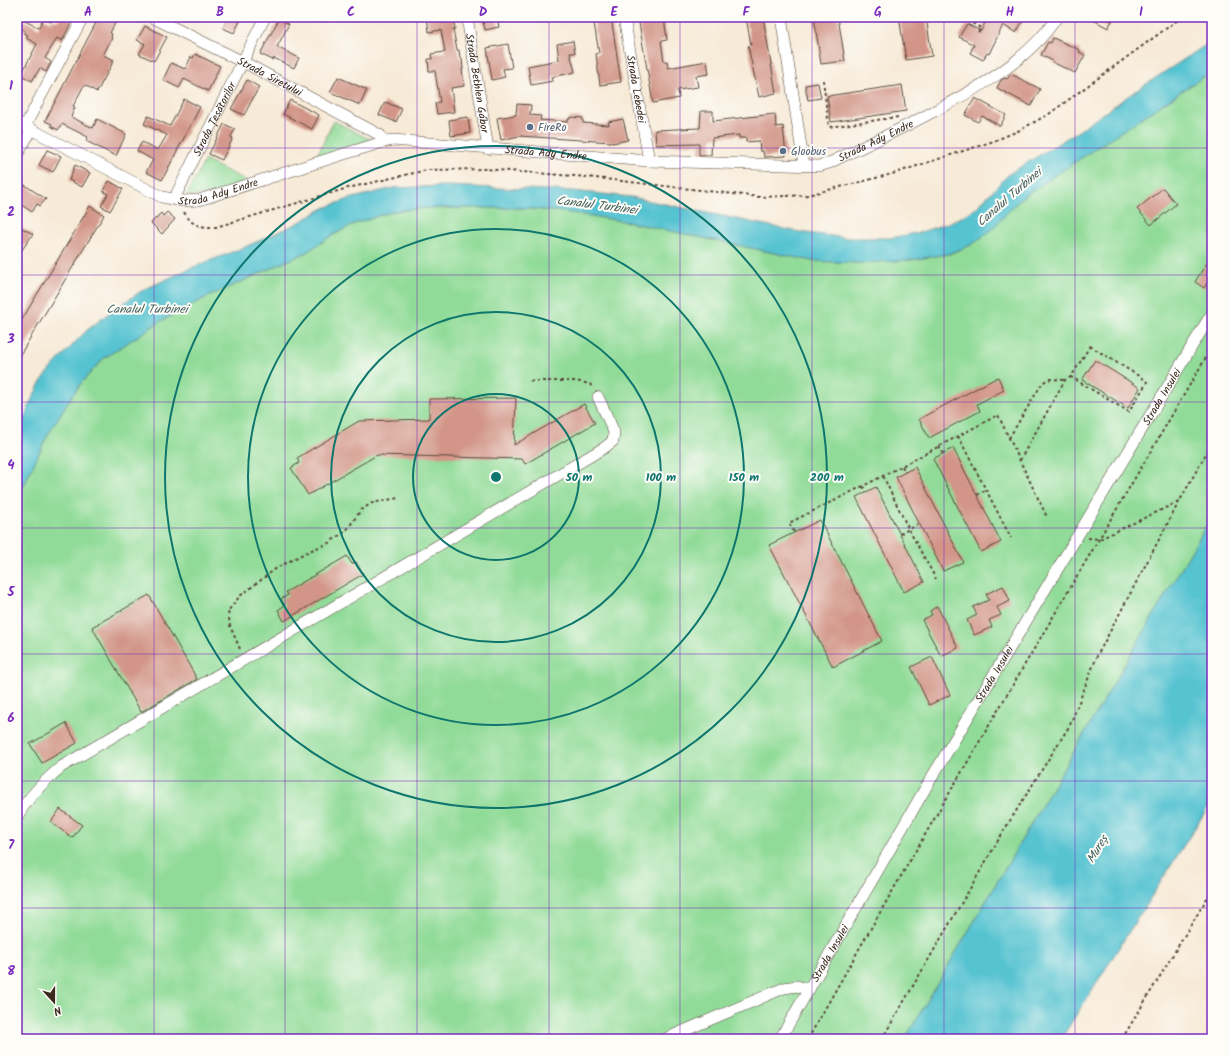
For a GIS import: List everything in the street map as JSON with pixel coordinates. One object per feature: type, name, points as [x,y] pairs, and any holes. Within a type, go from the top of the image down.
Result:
[{"type":"street","points":[[17,155],[24,126],[83,17]]},
{"type":"street","name":"Strada Siretului","points":[[152,17],[243,61],[380,135],[382,142]]},
{"type":"street","name":"Strada Țesătorilor","points":[[176,200],[177,193],[265,17]]},
{"type":"street","name":"Strada Bethlen Gábor","points":[[467,17],[488,149]]},
{"type":"street","name":"Strada Lebedei","points":[[624,17],[649,161]]},
{"type":"street","points":[[781,17],[804,165]]},
{"type":"street","name":"Strada Ady Endre","points":[[24,126],[162,197],[189,201],[199,200],[382,142],[403,140],[488,149],[649,161],[819,166],[829,163],[960,98],[1022,56],[1036,44],[1057,17]]},
{"type":"street","name":"Strada Insulei","points":[[780,1039],[929,782],[1212,313]]},
{"type":"street","points":[[17,818],[22,808],[40,785],[61,767],[604,448],[613,441],[614,432],[598,397]]},
{"type":"street","points":[[665,1039],[784,988],[797,986],[809,990]]},
{"type":"path","points":[[962,17],[981,28],[977,34]]},
{"type":"path","points":[[823,80],[829,127],[902,116]]},
{"type":"path","points":[[1009,438],[1043,382],[1050,379],[1065,380],[1071,377],[1090,346],[1147,382],[1129,412],[1071,377]]},
{"type":"path","points":[[808,1039],[969,758],[1100,539],[1212,347]]},
{"type":"path","points":[[1020,461],[1065,380]]},
{"type":"path","points":[[530,381],[576,381],[590,384],[598,397]]},
{"type":"path","points":[[794,532],[789,523],[883,476],[998,415],[1047,518]]},
{"type":"path","points":[[958,436],[1011,538]]},
{"type":"path","points":[[882,1039],[1006,827],[1070,725],[1096,656],[1212,442]]},
{"type":"path","points":[[939,446],[943,454]]},
{"type":"path","points":[[902,466],[905,472]]},
{"type":"path","points":[[883,476],[936,579]]},
{"type":"path","points":[[863,486],[866,492]]},
{"type":"path","points":[[977,495],[986,490]]},
{"type":"path","points":[[244,659],[230,626],[228,611],[240,596],[278,567],[309,551],[327,544],[346,531],[361,510],[372,503],[398,498]]},
{"type":"path","points":[[1077,538],[1100,539],[1179,502]]},
{"type":"path","points":[[900,534],[920,524]]},
{"type":"path","points":[[1122,1039],[1212,890]]},
{"type":"green space","points":[[1212,71],[1212,516],[905,1039],[17,1039],[17,500],[46,438],[64,408],[81,383],[104,358],[161,321],[207,297],[305,253],[333,235],[356,223],[394,211],[425,208],[522,208],[565,212],[623,221],[812,261],[862,263],[911,260],[949,254],[971,245],[990,231],[1021,198]]},
{"type":"green space","points":[[334,121],[371,140],[370,142],[314,161]]},
{"type":"green space","points":[[205,160],[251,183],[219,194],[186,196]]},
{"type":"water","name":"Canalul Turbinei","points":[[1212,41],[1212,71],[1021,198],[990,231],[971,245],[948,254],[911,260],[862,263],[812,261],[623,221],[565,212],[522,208],[425,208],[394,211],[356,223],[333,235],[305,253],[207,297],[161,321],[104,358],[81,383],[64,408],[46,438],[17,500],[17,438],[30,403],[39,385],[51,368],[86,331],[113,310],[143,290],[298,223],[324,208],[349,199],[393,188],[446,186],[573,191],[631,197],[799,232],[848,238],[891,238],[921,232],[954,221],[975,209],[1009,174],[1080,130],[1131,94]]},
{"type":"water","name":"Mureș","points":[[1212,516],[1212,801],[1061,1039],[905,1039]]},
{"type":"building","points":[[17,17],[39,28],[43,18],[51,22],[52,19],[57,21],[60,17],[65,17],[72,21],[62,41],[57,38],[45,58],[51,62],[46,72],[40,68],[32,81],[21,75],[37,44],[26,38],[28,35],[24,33],[25,31],[17,26]]},
{"type":"building","points":[[99,17],[118,17],[110,33],[112,34],[112,38],[103,55],[114,60],[97,92],[85,85],[83,87],[73,106],[75,107],[71,117],[93,128],[97,119],[126,134],[116,156],[86,141],[88,137],[62,124],[58,130],[51,126],[52,124],[45,121]]},
{"type":"building","points":[[229,17],[242,17],[234,33],[223,28]]},
{"type":"building","points":[[427,17],[453,17],[455,29],[453,29],[457,50],[459,50],[460,58],[462,58],[464,86],[451,88],[454,112],[437,114],[435,103],[440,102],[435,71],[429,71],[428,59],[432,59],[431,54],[445,52],[441,30],[429,32]]},
{"type":"building","points":[[482,17],[497,17],[499,27],[485,30]]},
{"type":"building","points":[[593,17],[611,17],[621,82],[600,85],[596,54],[599,53]]},
{"type":"building","points":[[638,17],[664,17],[667,40],[661,41],[664,62],[667,61],[668,68],[707,61],[709,74],[696,76],[698,87],[678,90],[679,98],[653,103]]},
{"type":"building","points":[[746,17],[763,17],[776,93],[759,97],[748,46],[751,45]]},
{"type":"building","points":[[814,17],[838,17],[845,61],[821,64]]},
{"type":"building","points":[[899,17],[926,17],[932,56],[906,60]]},
{"type":"building","points":[[988,17],[1025,17],[1016,33],[1003,25],[989,54],[987,53],[983,60],[970,53],[974,45],[959,37],[967,24],[981,31]]},
{"type":"building","points":[[1088,17],[1114,17],[1108,28]]},
{"type":"building","points":[[279,19],[289,24],[277,47],[299,58],[294,68],[274,58],[273,60],[260,54]]},
{"type":"building","points":[[145,26],[167,37],[154,61],[139,54],[145,44],[137,40]]},
{"type":"building","points":[[1053,38],[1080,50],[1079,52],[1085,55],[1075,73],[1041,55],[1048,42],[1051,43]]},
{"type":"building","points":[[573,41],[575,53],[570,53],[575,72],[552,77],[553,81],[531,85],[528,66],[559,60],[557,44]]},
{"type":"building","points":[[508,44],[512,68],[503,69],[505,77],[492,80],[487,48]]},
{"type":"building","points":[[195,54],[220,66],[208,91],[184,79],[179,88],[163,80],[171,63],[185,69],[191,57],[193,58]]},
{"type":"building","points":[[1011,74],[1040,89],[1031,106],[997,88],[1001,80],[1005,78],[1007,79]]},
{"type":"building","points":[[338,77],[367,90],[360,105],[330,92]]},
{"type":"building","points":[[247,80],[259,87],[244,115],[231,109]]},
{"type":"building","points":[[818,83],[821,98],[808,100],[805,85]]},
{"type":"building","points":[[902,85],[906,111],[831,122],[827,96]]},
{"type":"building","points":[[975,98],[1006,115],[1000,126],[982,116],[978,122],[965,115]]},
{"type":"building","points":[[184,99],[200,107],[162,180],[146,172],[153,160],[137,151],[142,142],[158,150],[167,135],[144,124],[148,116],[170,126]]},
{"type":"building","points":[[290,100],[319,115],[312,129],[283,114]]},
{"type":"building","points":[[385,102],[402,109],[396,122],[379,115]]},
{"type":"building","points":[[517,104],[531,105],[530,115],[541,116],[540,120],[568,122],[570,117],[583,118],[583,123],[609,125],[608,122],[623,119],[628,140],[612,143],[519,136],[501,140],[497,118],[516,115]]},
{"type":"building","points":[[701,111],[713,111],[713,121],[775,114],[776,127],[783,126],[786,156],[764,157],[763,151],[760,151],[759,141],[746,142],[746,138],[739,138],[739,135],[712,138],[711,155],[699,155],[699,144],[656,145],[655,130],[700,128]]},
{"type":"building","points":[[468,117],[470,133],[451,136],[449,120]]},
{"type":"building","points":[[224,124],[235,129],[231,137],[233,138],[222,160],[209,154]]},
{"type":"building","points":[[47,150],[61,156],[53,172],[39,165]]},
{"type":"building","points":[[75,165],[90,173],[82,187],[69,180]]},
{"type":"building","points":[[17,180],[46,199],[40,206],[37,204],[32,212],[17,202]]},
{"type":"building","points":[[109,181],[123,189],[110,211],[101,206],[108,194],[103,191]]},
{"type":"building","points":[[1163,188],[1176,204],[1151,225],[1137,209]]},
{"type":"building","points":[[90,206],[104,215],[17,360],[17,328]]},
{"type":"building","points":[[167,212],[175,219],[162,234],[151,223],[161,213],[163,216]]},
{"type":"building","points":[[22,228],[33,234],[17,257],[17,236]]},
{"type":"building","points":[[1206,264],[1212,268],[1212,275],[1204,288],[1195,282]]},
{"type":"building","points":[[1095,360],[1140,388],[1128,408],[1082,380]]},
{"type":"building","points":[[998,377],[1004,390],[977,404],[980,411],[929,438],[919,419]]},
{"type":"building","points":[[516,398],[514,445],[584,404],[595,423],[525,464],[522,459],[377,455],[308,495],[291,468],[299,463],[297,458],[359,421],[429,419],[429,399]]},
{"type":"building","points":[[953,448],[1001,542],[981,552],[933,459]]},
{"type":"building","points":[[915,467],[963,562],[943,571],[896,477]]},
{"type":"building","points":[[876,487],[924,582],[904,592],[856,497]]},
{"type":"building","points":[[820,520],[882,641],[833,667],[769,545]]},
{"type":"building","points":[[347,556],[352,564],[356,562],[363,574],[284,621],[278,610],[285,605],[281,599],[288,595],[286,592]]},
{"type":"building","points":[[1003,586],[1010,601],[997,607],[1001,615],[989,620],[992,627],[974,635],[967,620],[977,615],[973,607],[989,600],[986,594]]},
{"type":"building","points":[[149,595],[197,679],[141,712],[92,627]]},
{"type":"building","points":[[937,606],[958,648],[941,656],[922,620],[932,615],[930,611]]},
{"type":"building","points":[[932,657],[950,695],[929,705],[911,667]]},
{"type":"building","points":[[66,723],[77,743],[42,763],[30,744]]},
{"type":"building","points":[[60,809],[82,825],[72,838],[51,822]]},
{"type":"place","name":"FireRo","points":[[530,127]]},
{"type":"place","name":"Gloobus","points":[[783,151]]}]
